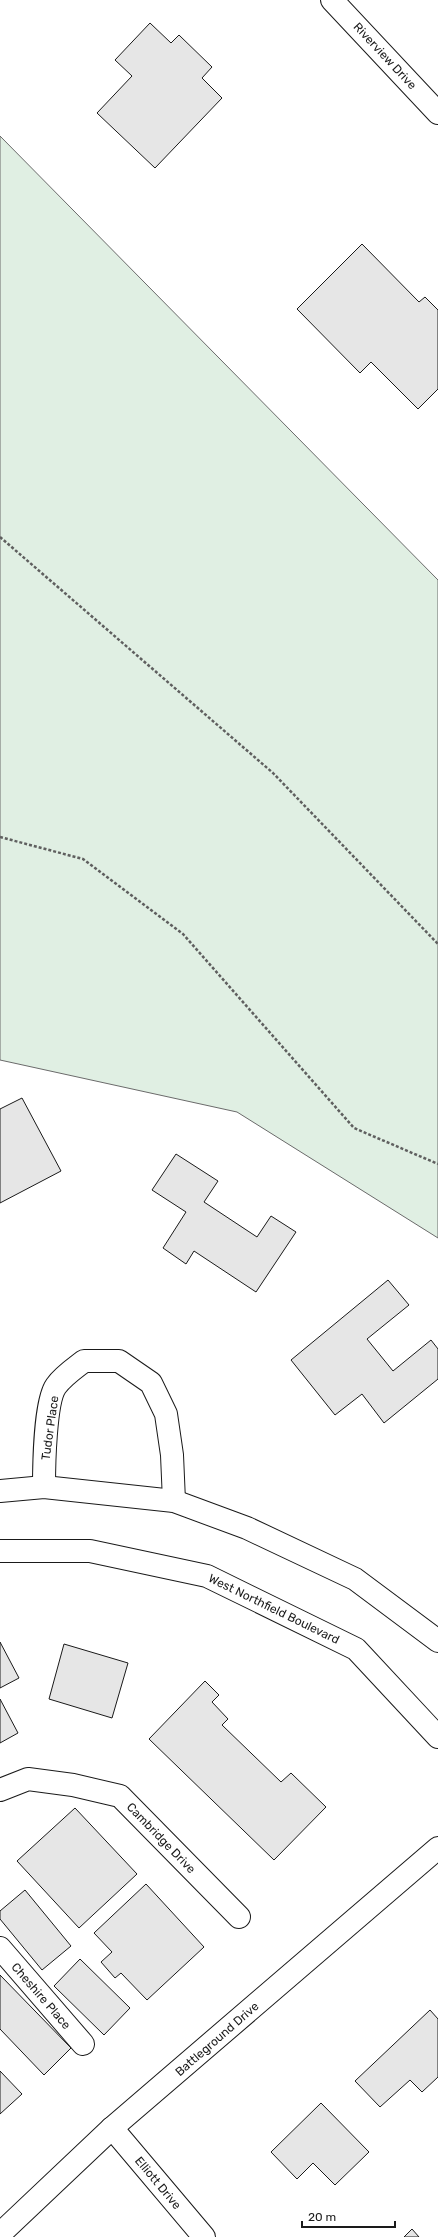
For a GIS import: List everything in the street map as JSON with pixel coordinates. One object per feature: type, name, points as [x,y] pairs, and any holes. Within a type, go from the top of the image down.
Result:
[{"type":"street","name":"Riverview Drive","points":[[332,0],[438,112]]},
{"type":"street","name":"Tudor Place","points":[[44,1488],[44,1451],[50,1411],[56,1387],[84,1360],[119,1361],[151,1383],[166,1414],[172,1455],[174,1501]]},
{"type":"street","points":[[0,1491],[44,1488],[174,1501],[247,1528],[355,1579],[438,1641]]},
{"type":"street","name":"West Northfield Boulevard","points":[[0,1551],[90,1551],[207,1576],[356,1649],[438,1737]]},
{"type":"street","name":"Cambridge Drive","points":[[0,1790],[28,1779],[73,1785],[120,1796],[239,1917]]},
{"type":"street","name":"Battleground Drive","points":[[0,2234],[112,2128],[438,1848]]},
{"type":"street","name":"Cheshire Place","points":[[0,1948],[83,2044]]},
{"type":"street","name":"Elliott Drive","points":[[112,2128],[204,2237]]},
{"type":"path","points":[[0,537],[272,773],[438,944]]},
{"type":"path","points":[[0,837],[83,859],[183,934],[354,1128],[438,1164]]},
{"type":"green space","points":[[0,136],[438,580],[438,1238],[237,1112],[0,1060]]},
{"type":"building","points":[[150,23],[171,43],[179,35],[212,67],[202,78],[222,98],[155,168],[97,113],[132,76],[115,60]]},
{"type":"building","points":[[362,244],[419,302],[425,297],[438,310],[438,389],[418,409],[371,362],[360,373],[297,309]]},
{"type":"building","points":[[22,1098],[61,1171],[0,1203],[0,1109]]},
{"type":"building","points":[[176,1154],[218,1181],[204,1202],[257,1237],[271,1216],[296,1232],[256,1292],[194,1251],[186,1264],[163,1248],[186,1212],[152,1190]]},
{"type":"building","points":[[388,1280],[409,1305],[367,1339],[393,1371],[431,1340],[438,1349],[438,1379],[384,1423],[362,1394],[335,1415],[291,1360]]},
{"type":"building","points":[[0,1642],[19,1678],[0,1688]]},
{"type":"building","points":[[64,1644],[128,1663],[112,1718],[49,1699]]},
{"type":"building","points":[[205,1681],[219,1695],[212,1702],[228,1719],[222,1725],[281,1782],[291,1773],[326,1807],[274,1860],[149,1739]]},
{"type":"building","points":[[0,1699],[18,1733],[0,1743]]},
{"type":"building","points":[[75,1808],[137,1874],[79,1928],[17,1861]]},
{"type":"building","points":[[146,1884],[204,1947],[147,2000],[121,1973],[115,1978],[101,1962],[112,1952],[94,1933]]},
{"type":"building","points":[[25,1890],[71,1946],[42,1970],[0,1919],[0,1911]]},
{"type":"building","points":[[80,1959],[130,2008],[104,2035],[54,1986]]},
{"type":"building","points":[[0,1975],[71,2048],[44,2075],[0,2029]]},
{"type":"building","points":[[430,2010],[438,2019],[438,2077],[422,2092],[410,2080],[380,2107],[355,2081]]},
{"type":"building","points":[[0,2071],[22,2094],[0,2114]]},
{"type":"building","points":[[321,2103],[369,2152],[335,2185],[313,2163],[297,2179],[271,2152]]},
{"type":"building","points":[[412,2229],[419,2237],[404,2237]]}]
